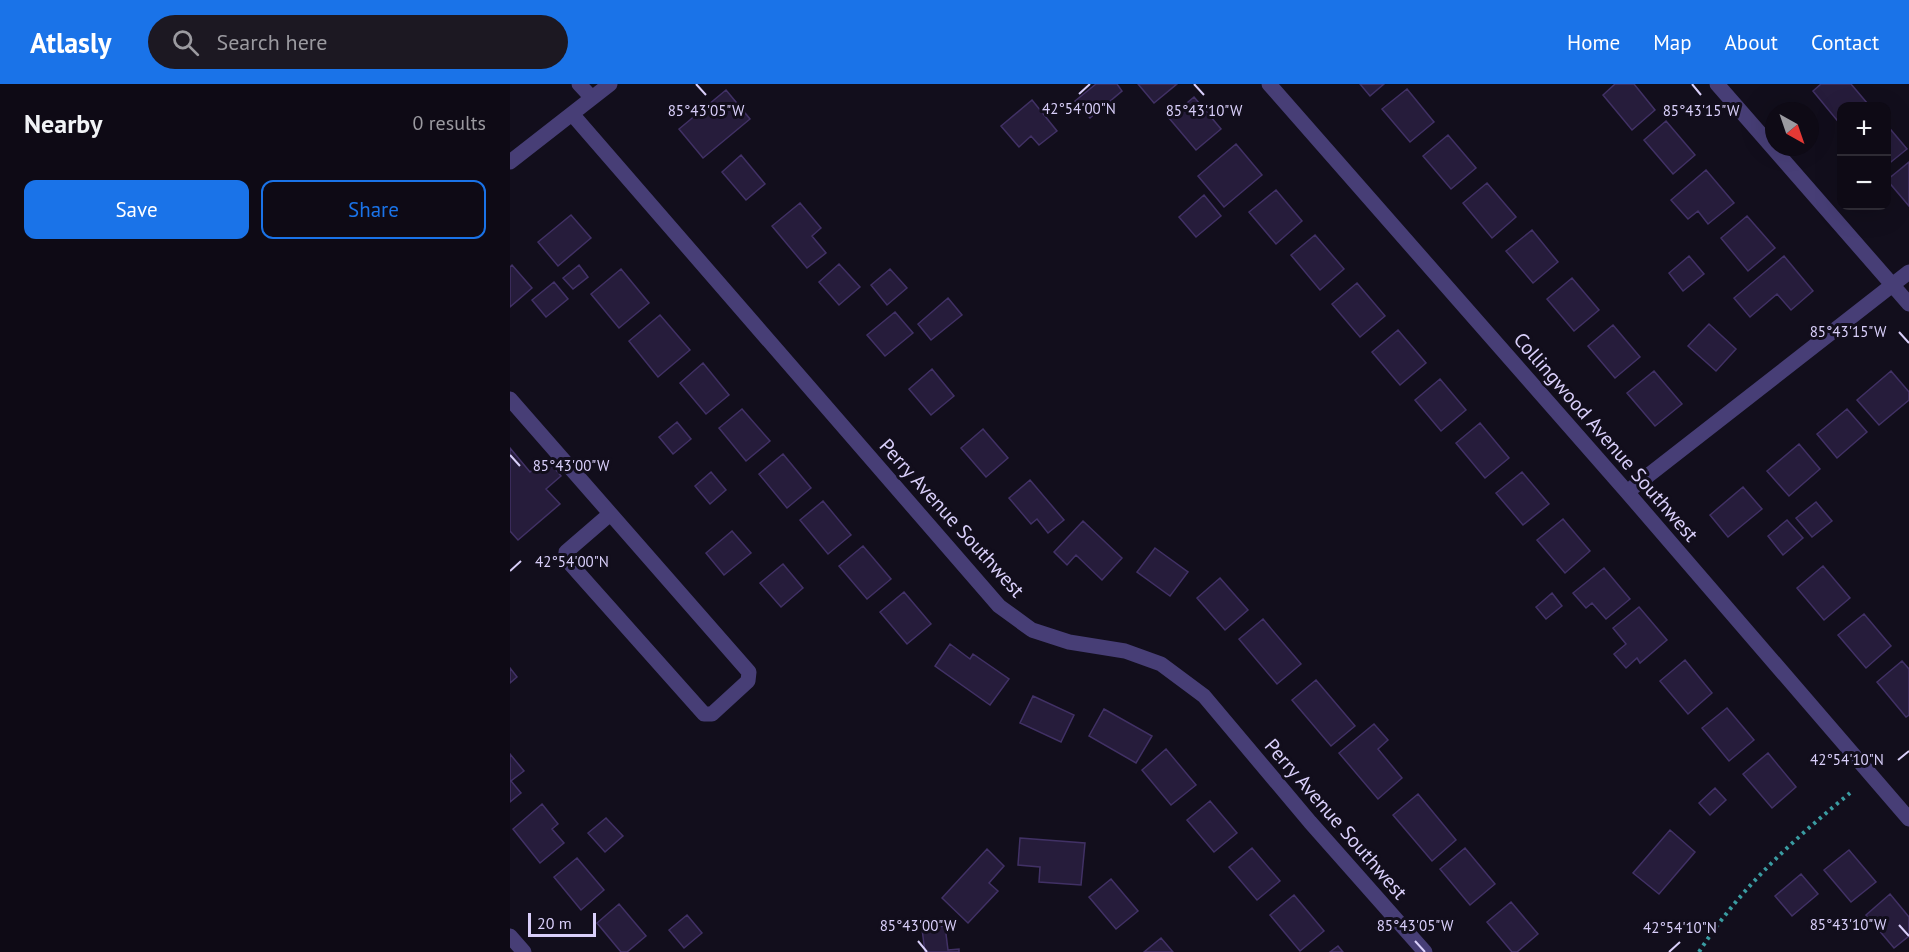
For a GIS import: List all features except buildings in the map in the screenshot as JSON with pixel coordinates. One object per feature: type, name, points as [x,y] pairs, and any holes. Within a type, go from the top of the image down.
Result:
[{"type":"street","points":[[579,84],[592,98]]},
{"type":"street","points":[[510,162],[610,84]]},
{"type":"street","name":"Collingwood Avenue Southwest","points":[[1269,84],[1628,492],[1909,819]]},
{"type":"street","points":[[1717,84],[1909,304]]},
{"type":"street","name":"Perry Avenue Southwest","points":[[572,114],[999,606],[1032,630],[1069,642],[1125,651],[1161,664],[1204,696],[1273,779],[1425,952]]},
{"type":"street","points":[[1628,492],[1909,272]]},
{"type":"street","points":[[510,399],[749,672],[748,681],[712,714],[704,714],[566,559],[566,552],[610,514]]},
{"type":"street","points":[[510,936],[524,952]]},
{"type":"path","points":[[1700,952],[1719,921],[1766,868],[1803,831],[1850,793]]}]
